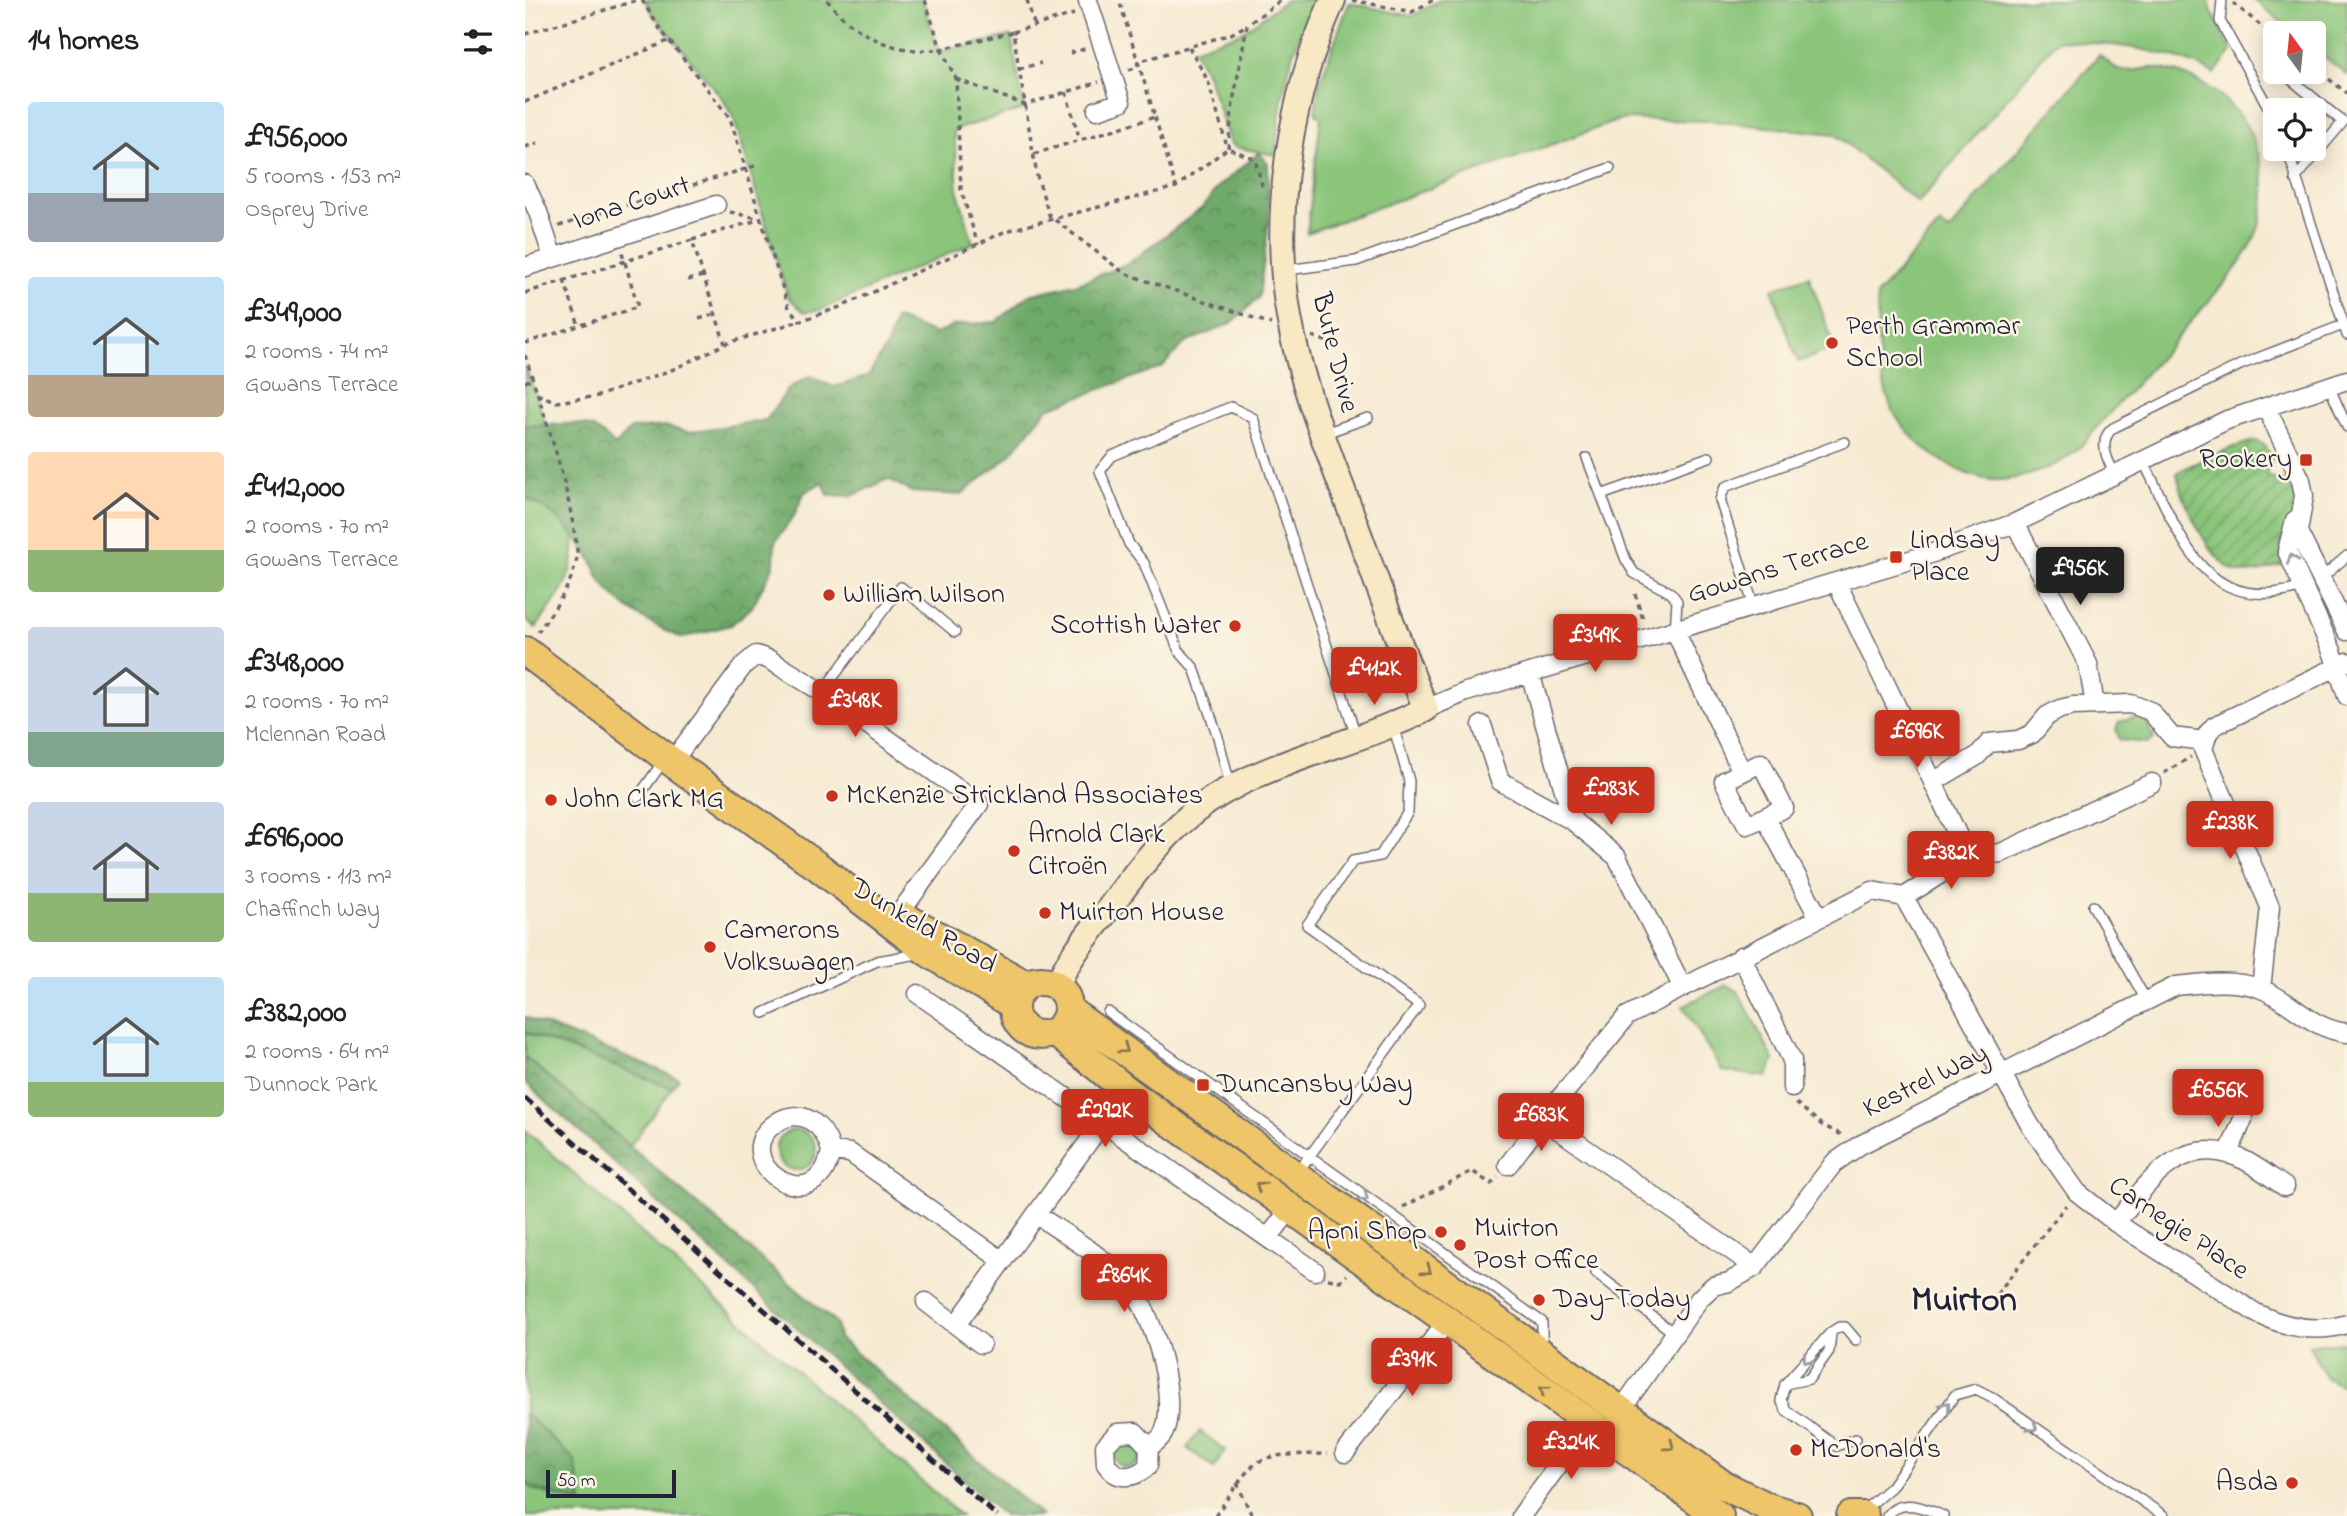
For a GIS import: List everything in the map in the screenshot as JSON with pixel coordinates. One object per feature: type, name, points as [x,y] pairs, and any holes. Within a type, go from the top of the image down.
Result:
[{"type":"main road","name":"Dunkeld Road","points":[[526,652],[669,760],[820,868],[928,953],[1020,995]]},
{"type":"main road","name":"Dunkeld Road","points":[[820,868],[899,914],[1020,995]]},
{"type":"main road","points":[[1060,1009],[1038,1035],[1023,1028],[1017,1021],[1020,995],[1043,981],[1060,1009],[1126,1090],[1302,1186]]},
{"type":"main road","points":[[1060,1009],[1302,1186],[1456,1309],[1589,1423],[1719,1516]]},
{"type":"main road","points":[[1456,1309],[1542,1356],[1723,1485],[1769,1508],[1797,1516]]},
{"type":"street","name":"Bute Drive","points":[[1333,0],[1304,80],[1282,201],[1285,270],[1292,329],[1306,383],[1426,709]]},
{"type":"street","points":[[1088,2],[1121,102],[1097,110]]},
{"type":"street","points":[[525,184],[538,212],[553,258]]},
{"type":"street","name":"Iona Court","points":[[525,267],[716,205]]},
{"type":"street","name":"Gowans Terrace","points":[[1060,1009],[1080,946],[1145,861],[1196,810],[1231,790],[1466,692],[1837,583],[2015,523],[2227,420],[2347,380]]},
{"type":"street","points":[[2266,407],[2301,480],[2304,496],[2298,532],[2347,631]]},
{"type":"street","points":[[2302,508],[2291,529],[2287,551],[2342,664],[2347,696]]},
{"type":"street","points":[[2015,523],[2088,664],[2095,705]]},
{"type":"street","points":[[1837,583],[1965,851]]},
{"type":"street","points":[[1675,631],[1742,772]]},
{"type":"street","points":[[669,760],[744,665],[756,655],[770,660],[821,692],[979,804],[899,914]]},
{"type":"street","points":[[2203,745],[2214,726],[2342,664]]},
{"type":"street","points":[[1530,673],[1573,821]]},
{"type":"street","points":[[1933,782],[1977,757],[1989,743],[2018,740],[2032,734],[2047,716],[2060,709],[2131,704],[2150,711],[2172,737],[2203,745]]},
{"type":"street","points":[[1482,725],[1500,781],[1573,821],[1617,857],[1682,986]]},
{"type":"street","points":[[2203,745],[2270,907],[2261,989]]},
{"type":"street","points":[[1761,763],[1784,808],[1765,817],[1747,825],[1724,781],[1761,763]]},
{"type":"street","points":[[1965,851],[1981,855],[2001,853],[2152,783]]},
{"type":"street","points":[[1765,817],[1819,918]]},
{"type":"street","points":[[1508,1165],[1627,1016],[1872,891],[1905,897],[1955,865],[1965,851]]},
{"type":"street","name":"Carnegie Place","points":[[1905,897],[2045,1149],[2077,1192],[2116,1223],[2256,1313],[2278,1324],[2301,1329],[2347,1324]]},
{"type":"street","points":[[1741,956],[1792,1059],[1792,1088]]},
{"type":"street","name":"Kestrel Way","points":[[1621,1410],[1700,1298],[1713,1286],[1728,1282],[1755,1267],[1834,1163],[1860,1145],[2176,986],[2206,982],[2240,984],[2261,989],[2313,1024],[2347,1033]]},
{"type":"street","points":[[918,994],[1315,1271]]},
{"type":"street","points":[[956,1325],[1126,1090]]},
{"type":"street","points":[[1543,1119],[1755,1267]]},
{"type":"street","points":[[2228,1154],[2243,1119]]},
{"type":"street","points":[[2116,1223],[2165,1167],[2181,1156],[2199,1150],[2228,1154],[2245,1160],[2285,1187]]},
{"type":"street","points":[[831,1151],[850,1153],[1003,1261]]},
{"type":"street","points":[[1268,1238],[1302,1186]]},
{"type":"street","points":[[1037,1214],[1123,1277],[1139,1299],[1159,1351],[1169,1403],[1163,1434],[1149,1447]]},
{"type":"street","points":[[926,1302],[981,1345]]},
{"type":"street","points":[[1345,1453],[1456,1309]]},
{"type":"street","points":[[1521,1516],[1589,1423]]},
{"type":"lane","points":[[2222,0],[2220,21],[2263,98]]},
{"type":"lane","points":[[2295,179],[2345,124],[2297,84]]},
{"type":"lane","points":[[2290,161],[2347,335]]},
{"type":"lane","points":[[1285,270],[1294,271],[1356,261],[1610,168]]},
{"type":"lane","points":[[2115,475],[2104,446],[2108,432],[2113,428],[2241,365],[2343,325]]},
{"type":"lane","points":[[2329,386],[2347,427]]},
{"type":"lane","points":[[1231,790],[1218,737],[1194,668],[1179,651],[1144,563],[1129,544],[1100,471],[1112,456],[1206,417],[1231,407],[1252,418],[1350,709],[1357,738]]},
{"type":"lane","points":[[1324,434],[1368,418]]},
{"type":"lane","points":[[1754,607],[1720,500],[1725,487],[1845,442]]},
{"type":"lane","points":[[1587,457],[1626,560],[1634,573],[1671,593],[1677,601],[1675,631]]},
{"type":"lane","points":[[1601,495],[1709,457]]},
{"type":"lane","points":[[2143,461],[2181,541],[2193,560],[2233,590],[2270,595],[2303,587],[2322,579],[2347,556]]},
{"type":"lane","points":[[821,692],[901,587],[955,632]]},
{"type":"lane","points":[[1302,1186],[1419,1005],[1307,925],[1353,861],[1380,856],[1408,812],[1409,781],[1393,724]]},
{"type":"lane","points":[[638,797],[669,760]]},
{"type":"lane","points":[[2093,906],[2145,1000]]},
{"type":"lane","points":[[764,1013],[877,961],[928,953]]},
{"type":"lane","points":[[1108,1012],[1302,1186],[1388,1215],[1542,1322],[1542,1356]]},
{"type":"lane","points":[[1597,1273],[1675,1334]]},
{"type":"lane","points":[[1856,1340],[1845,1327],[1831,1332],[1785,1384],[1781,1400],[1787,1410],[1836,1446],[1856,1439]]},
{"type":"lane","points":[[1785,1384],[1809,1379],[1829,1351],[1831,1332]]},
{"type":"lane","points":[[1858,1516],[1891,1487],[1955,1395],[1976,1389],[2164,1516]]},
{"type":"lane","points":[[1887,1516],[1898,1506],[1910,1505],[1943,1516]]},
{"type":"path","points":[[525,34],[640,0],[730,118],[789,308],[800,321]]},
{"type":"path","points":[[827,0],[852,26],[873,38],[921,52],[1035,27],[1088,2]]},
{"type":"path","points":[[925,0],[940,49],[956,79],[961,190],[978,245]]},
{"type":"path","points":[[1027,0],[1035,27]]},
{"type":"path","points":[[956,79],[1025,105],[1137,67],[1138,62],[1231,34],[1281,0]]},
{"type":"path","points":[[1350,0],[1412,12],[1433,0]]},
{"type":"path","points":[[2228,0],[2263,28]]},
{"type":"path","points":[[537,394],[557,402],[598,396],[674,369],[725,344],[843,306],[1006,231],[1176,187],[1228,148],[1247,25]]},
{"type":"path","points":[[1013,32],[1037,176],[1053,220],[1123,273],[1246,317],[1292,329]]},
{"type":"path","points":[[525,102],[669,41]]},
{"type":"path","points":[[1070,53],[1093,46]]},
{"type":"path","points":[[1189,47],[1207,81],[1228,148]]},
{"type":"path","points":[[1019,69],[1041,63]]},
{"type":"path","points":[[2326,77],[2347,93]]},
{"type":"path","points":[[1066,92],[1080,140]]},
{"type":"path","points":[[1155,117],[1176,187]]},
{"type":"path","points":[[525,147],[538,143]]},
{"type":"path","points":[[1228,148],[1255,159],[1265,196]]},
{"type":"path","points":[[552,221],[560,226],[758,165]]},
{"type":"path","points":[[716,205],[739,217],[761,219]]},
{"type":"path","points":[[525,293],[761,219]]},
{"type":"path","points":[[525,343],[638,307],[617,237]]},
{"type":"path","points":[[692,240],[725,344]]},
{"type":"path","points":[[688,280],[703,276]]},
{"type":"path","points":[[564,280],[579,326]]},
{"type":"path","points":[[699,319],[715,314]]},
{"type":"path","points":[[525,355],[550,428],[568,499],[576,560],[568,587],[526,652]]},
{"type":"path","points":[[525,382],[533,379]]},
{"type":"path","points":[[1635,594],[1648,638]]},
{"type":"path","points":[[2152,783],[2203,745]]},
{"type":"path","points":[[1792,1088],[1795,1102],[1822,1125],[1860,1145]]},
{"type":"path","points":[[1388,1215],[1472,1171],[1491,1184],[1508,1165]]},
{"type":"path","points":[[1997,1294],[2077,1192]]},
{"type":"path","points":[[1215,1516],[1248,1467],[1273,1454],[1345,1453]]},
{"type":"path","points":[[1237,1483],[1252,1516]]},
{"type":"green space","points":[[645,0],[923,0],[939,52],[1011,36],[1024,109],[954,130],[958,192],[973,243],[820,310],[804,312],[788,297],[734,119],[723,99],[652,13]]},
{"type":"green space","points":[[1286,0],[1315,0],[1293,53],[1282,98],[1275,155],[1235,147],[1230,143],[1207,74],[1193,49],[1242,32]]},
{"type":"green space","points":[[1440,0],[2209,0],[2211,10],[2232,51],[2214,74],[2178,58],[2158,53],[2057,40],[1918,203],[1835,134],[1713,121],[1622,119],[1307,233],[1321,118],[1315,112],[1319,84],[1349,3],[1412,16]]},
{"type":"green space","points":[[2254,0],[2347,0],[2347,75],[2326,58],[2326,21],[2280,21]]},
{"type":"green space","points":[[2099,55],[2121,70],[2152,68],[2178,73],[2203,84],[2234,109],[2250,132],[2261,162],[2264,194],[2259,226],[2247,253],[2230,276],[2076,450],[2047,469],[2007,479],[1983,478],[1950,466],[1934,455],[1907,431],[1897,417],[1885,391],[1882,377],[1877,295],[1940,224],[1949,231]]},
{"type":"green space","points":[[1259,153],[1268,163],[1269,221],[1259,297],[1232,323],[1185,343],[1162,367],[1048,408],[1009,456],[961,495],[912,492],[888,479],[852,496],[828,495],[823,482],[804,493],[794,516],[775,542],[774,565],[752,607],[731,625],[681,638],[637,615],[609,591],[592,561],[563,524],[545,509],[525,498],[525,425],[583,425],[604,435],[615,446],[631,429],[665,426],[688,432],[766,420],[789,388],[810,376],[834,387],[868,376],[888,344],[895,318],[935,334],[955,325],[996,322],[1029,295],[1076,284],[1129,263],[1202,208],[1219,186]]},
{"type":"green space","points":[[1809,276],[1835,348],[1798,362],[1772,289]]},
{"type":"green space","points":[[525,364],[559,466],[572,522],[571,568],[565,584],[536,628],[525,619]]},
{"type":"green space","points":[[2257,441],[2264,445],[2272,457],[2267,475],[2292,484],[2297,504],[2282,543],[2282,565],[2244,573],[2228,567],[2208,545],[2184,499],[2177,473],[2217,454]]},
{"type":"green space","points":[[2138,716],[2146,722],[2154,739],[2148,743],[2120,740],[2116,730],[2119,722]]},
{"type":"green space","points":[[1726,985],[1738,991],[1774,1060],[1767,1077],[1722,1071],[1683,1006]]},
{"type":"green space","points":[[525,1017],[679,1078],[672,1088],[525,1032]]},
{"type":"green space","points":[[525,1032],[672,1088],[630,1146],[525,1057]]},
{"type":"green space","points":[[525,1057],[836,1323],[839,1338],[1042,1516],[1004,1516],[525,1082]]},
{"type":"green space","points":[[525,1130],[961,1516],[525,1516],[525,1482],[535,1490],[582,1502],[525,1413]]},
{"type":"green space","points":[[796,1130],[810,1136],[816,1150],[810,1164],[796,1170],[782,1164],[776,1150],[782,1136]]},
{"type":"green space","points":[[2347,1342],[2347,1388],[2326,1378],[2309,1345]]},
{"type":"green space","points":[[525,1413],[575,1460],[582,1502],[535,1490],[525,1482]]},
{"type":"green space","points":[[1200,1431],[1225,1450],[1214,1468],[1187,1448]]},
{"type":"green space","points":[[1127,1441],[1136,1445],[1140,1454],[1136,1463],[1127,1467],[1118,1463],[1114,1454],[1118,1445]]},
{"type":"railway","points":[[525,1098],[997,1516]]},
{"type":"place","name":"Perth Grammar School","points":[[1832,343]]},
{"type":"place","name":"Rookery","points":[[2306,460]]},
{"type":"place","name":"Lindsay Place","points":[[1896,557]]},
{"type":"place","name":"William Wilson","points":[[829,595]]},
{"type":"place","name":"Scottish Water","points":[[1235,626]]},
{"type":"place","name":"McKenzie Strickland Associates","points":[[832,796]]},
{"type":"place","name":"John Clark MG","points":[[551,800]]},
{"type":"place","name":"Arnold Clark Citroën","points":[[1014,851]]},
{"type":"place","name":"Muirton House","points":[[1045,913]]},
{"type":"place","name":"Camerons Volkswagen","points":[[710,947]]},
{"type":"place","name":"Duncansby Way","points":[[1203,1085]]},
{"type":"place","name":"Apni Shop","points":[[1441,1232]]},
{"type":"place","name":"Muirton Post Office","points":[[1460,1245]]},
{"type":"place","name":"Day-Today","points":[[1539,1300]]},
{"type":"place","name":"McDonald's","points":[[1796,1450]]},
{"type":"place","name":"Asda","points":[[2292,1483]]},
{"type":"district","name":"Muirton","points":[[1964,1301]]}]
